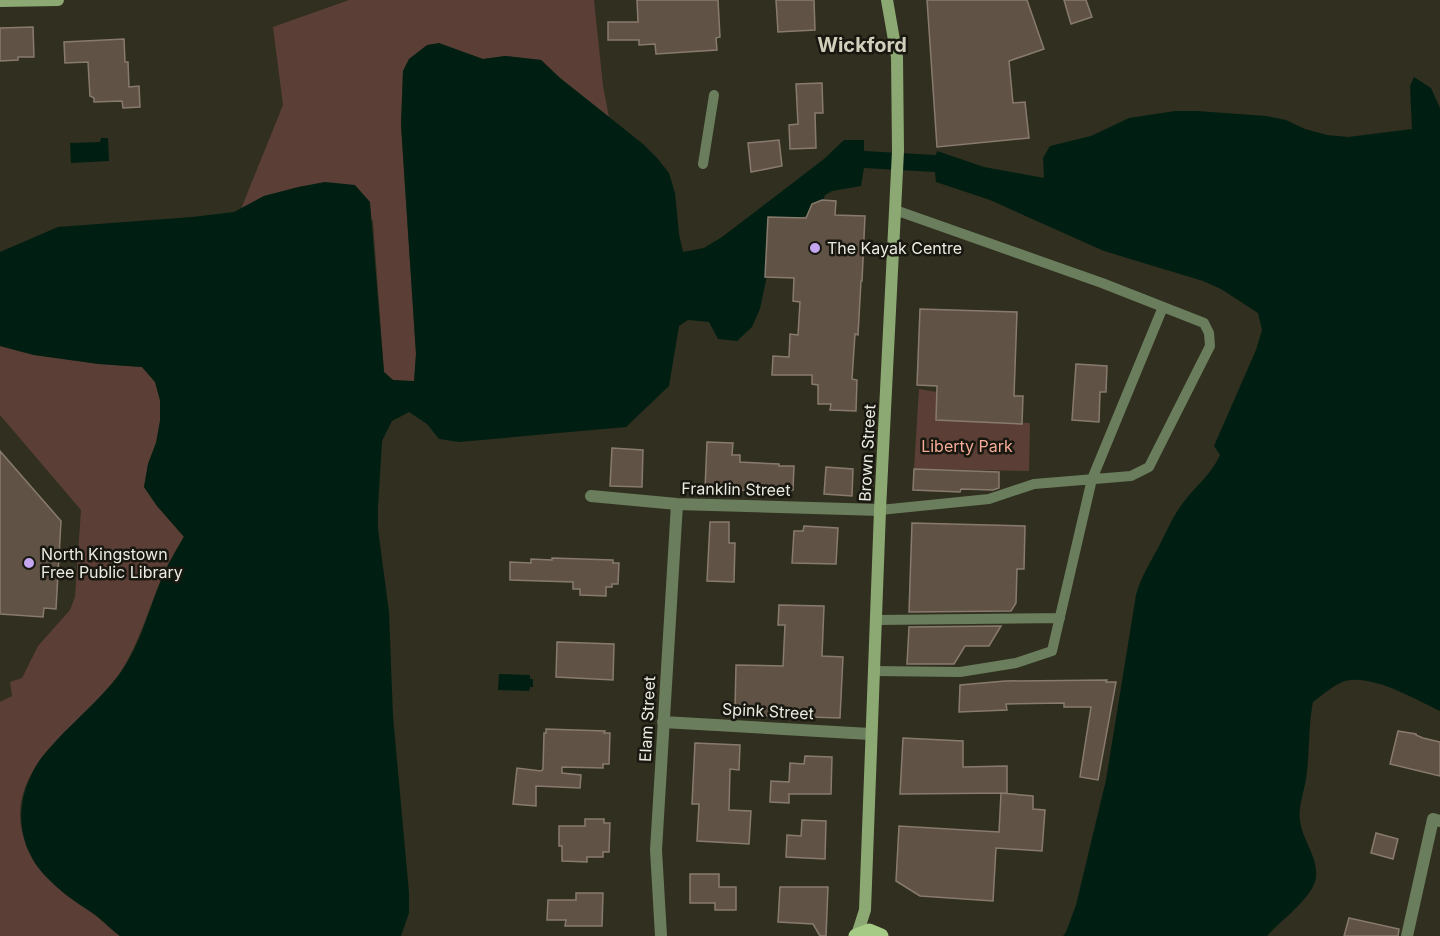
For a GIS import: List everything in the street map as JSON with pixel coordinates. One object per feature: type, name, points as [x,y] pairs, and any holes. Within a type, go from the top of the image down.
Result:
[{"type":"main road","points":[[0,1],[58,0]]},
{"type":"main road","name":"Brown Street","points":[[856,936],[865,910],[870,734],[898,152],[897,57],[887,0]]},
{"type":"main road","name":"Brown Street","points":[[865,910],[877,934]]},
{"type":"main road","points":[[856,936],[865,931],[877,934]]},
{"type":"street","name":"Franklin Street","points":[[591,496],[677,504],[880,510]]},
{"type":"street","name":"Elam Street","points":[[661,936],[656,850],[677,504]]},
{"type":"street","name":"Spink Street","points":[[663,722],[870,734]]},
{"type":"street","points":[[1407,936],[1437,820]]},
{"type":"lane","points":[[703,164],[714,95]]},
{"type":"lane","points":[[880,510],[989,499],[1034,484],[1131,476],[1149,467],[1210,346],[1209,333],[1204,324],[1102,284],[895,210]]},
{"type":"lane","points":[[873,672],[960,672],[1016,663],[1052,651],[1092,479],[1163,307]]},
{"type":"lane","points":[[876,620],[1060,618]]},
{"type":"green space","points":[[349,0],[594,0],[603,86],[609,117],[541,60],[505,56],[483,59],[465,53],[409,59],[403,71],[401,125],[416,354],[414,382],[393,380],[384,372],[373,221],[325,182],[264,196],[241,209],[283,105],[273,27]]},
{"type":"green space","points":[[0,346],[34,355],[142,367],[155,382],[160,400],[160,421],[156,443],[148,464],[144,487],[157,506],[184,536],[164,573],[139,636],[120,673],[106,691],[52,746],[37,766],[25,787],[20,809],[23,834],[28,843],[94,914],[120,936],[0,936],[0,702],[12,696],[10,682],[22,678],[38,646],[70,610],[75,597],[81,510],[0,415]]},
{"type":"green space","name":"Liberty Park","points":[[919,389],[937,392],[936,420],[1030,423],[1029,471],[914,469]]},
{"type":"shaded area","points":[[439,43],[483,59],[505,56],[541,60],[560,78],[643,144],[669,173],[675,193],[683,252],[704,248],[722,237],[824,159],[844,140],[864,140],[864,151],[936,155],[937,151],[984,167],[1044,178],[1043,158],[1050,146],[1091,136],[1129,118],[1175,111],[1266,116],[1286,120],[1305,129],[1327,135],[1348,137],[1412,129],[1410,86],[1414,77],[1431,88],[1440,108],[1440,711],[1380,684],[1356,680],[1341,683],[1313,702],[1300,815],[1301,827],[1315,862],[1316,877],[1314,885],[1303,901],[1267,936],[1063,936],[1076,905],[1106,780],[1136,595],[1145,571],[1176,513],[1209,473],[1220,455],[1214,446],[1256,350],[1262,330],[1258,313],[1221,289],[1203,281],[1104,251],[990,200],[936,182],[935,172],[864,168],[861,186],[832,191],[825,195],[818,214],[797,218],[769,266],[760,309],[752,327],[737,341],[718,339],[709,322],[688,320],[679,326],[669,386],[626,427],[459,442],[439,439],[427,424],[409,412],[392,421],[382,441],[378,529],[389,612],[393,716],[409,893],[409,913],[401,936],[120,936],[64,893],[43,873],[30,854],[22,828],[23,801],[31,775],[46,752],[101,696],[126,664],[139,639],[164,573],[184,537],[144,487],[160,421],[160,400],[155,382],[142,367],[34,355],[0,346],[0,252],[58,227],[234,212],[264,196],[298,187],[325,182],[355,185],[370,202],[384,372],[393,380],[414,381],[416,354],[401,125],[403,71],[409,59],[427,45]]},
{"type":"shaded area","points":[[101,138],[108,138],[109,161],[71,163],[70,143],[100,142]]},
{"type":"shaded area","points":[[499,674],[530,675],[530,679],[533,679],[533,687],[530,687],[529,691],[498,690]]},
{"type":"building","points":[[637,0],[718,0],[720,37],[716,38],[717,50],[656,54],[655,44],[639,45],[639,40],[608,40],[608,22],[638,22]]},
{"type":"building","points":[[776,0],[814,0],[815,30],[778,32]]},
{"type":"building","points":[[927,0],[1027,0],[1044,49],[1009,61],[1013,103],[1025,102],[1029,138],[937,147]]},
{"type":"building","points":[[1064,0],[1086,0],[1092,17],[1071,24]]},
{"type":"building","points":[[33,27],[34,57],[18,57],[18,60],[0,61],[0,28]]},
{"type":"building","points":[[124,39],[129,87],[139,86],[140,107],[123,108],[122,101],[94,102],[94,98],[90,96],[88,62],[65,63],[64,42]]},
{"type":"building","points":[[822,83],[823,113],[815,113],[816,148],[790,149],[789,125],[798,124],[796,84]]},
{"type":"building","points":[[779,140],[782,166],[751,172],[748,143]]},
{"type":"building","points":[[822,200],[836,201],[835,215],[865,216],[858,335],[855,334],[852,379],[857,380],[856,411],[830,410],[831,404],[818,404],[818,385],[812,384],[812,375],[772,375],[773,356],[789,357],[790,334],[798,335],[800,302],[793,301],[794,278],[765,277],[768,217],[806,218],[812,204]]},
{"type":"building","points":[[920,309],[1017,312],[1014,396],[1023,396],[1022,424],[936,420],[937,386],[917,385]]},
{"type":"building","points":[[1076,364],[1107,366],[1106,392],[1100,392],[1099,422],[1072,420]]},
{"type":"building","points":[[707,442],[733,443],[732,455],[740,455],[740,462],[794,466],[793,490],[778,489],[778,494],[762,493],[762,491],[705,489]]},
{"type":"building","points":[[612,448],[643,450],[642,487],[610,486]]},
{"type":"building","name":"North Kingstown Free Public Library","points":[[0,451],[61,521],[56,609],[44,608],[43,617],[0,614]]},
{"type":"building","points":[[826,467],[853,469],[852,496],[824,494]]},
{"type":"building","points":[[914,469],[999,472],[999,488],[993,490],[961,489],[960,492],[913,490]]},
{"type":"building","points":[[710,522],[729,522],[729,543],[735,543],[734,582],[707,581]]},
{"type":"building","points":[[912,523],[1025,526],[1024,569],[1017,569],[1016,603],[1011,611],[909,612]]},
{"type":"building","points":[[804,526],[838,528],[836,564],[792,563],[794,531],[803,531]]},
{"type":"building","points":[[552,558],[613,560],[613,563],[619,563],[618,584],[606,587],[606,596],[580,595],[580,589],[573,589],[573,582],[510,580],[510,562],[531,563],[531,559],[552,560]]},
{"type":"building","points":[[779,605],[824,606],[822,656],[843,657],[840,718],[743,715],[744,709],[735,709],[736,665],[783,666],[785,625],[778,625]]},
{"type":"building","points":[[1001,626],[989,646],[965,646],[954,664],[907,664],[909,627]]},
{"type":"building","points":[[557,642],[614,644],[613,680],[556,677]]},
{"type":"building","points":[[1107,680],[1106,682],[1116,682],[1098,780],[1080,777],[1091,707],[1064,707],[1064,703],[1006,704],[1007,710],[959,712],[960,685],[1005,681]]},
{"type":"building","points":[[546,729],[610,733],[609,764],[603,764],[603,768],[562,767],[562,773],[581,775],[580,788],[536,786],[536,806],[513,804],[517,768],[541,771],[543,769]]},
{"type":"building","points":[[1398,731],[1440,742],[1440,776],[1390,764]]},
{"type":"building","points":[[903,738],[963,741],[963,767],[1007,766],[1007,793],[900,794]]},
{"type":"building","points":[[695,743],[740,745],[739,770],[730,769],[729,810],[751,811],[749,844],[697,841],[699,804],[692,804]]},
{"type":"building","points":[[805,756],[832,757],[831,794],[789,794],[789,803],[770,802],[771,781],[789,782],[790,763],[804,764]]},
{"type":"building","points":[[1001,793],[1033,796],[1033,809],[1045,810],[1042,851],[996,848],[993,901],[920,896],[896,881],[899,826],[999,832]]},
{"type":"building","points":[[585,819],[604,819],[604,823],[610,823],[609,852],[603,852],[603,857],[587,857],[587,862],[562,861],[559,826],[585,826]]},
{"type":"building","points":[[802,820],[826,821],[825,859],[786,857],[787,835],[801,836]]},
{"type":"building","points":[[1376,833],[1398,839],[1393,859],[1371,853]]},
{"type":"building","points":[[690,874],[719,874],[719,887],[736,887],[736,910],[715,910],[715,903],[690,903]]},
{"type":"building","points":[[780,887],[828,887],[826,936],[820,936],[813,924],[778,922]]},
{"type":"building","points":[[576,893],[603,893],[602,926],[565,926],[566,920],[547,920],[548,900],[576,900]]},
{"type":"building","points":[[1349,918],[1399,929],[1398,936],[1344,936]]},
{"type":"place","name":"The Kayak Centre","points":[[815,248]]},
{"type":"place","name":"North Kingstown Free Public Library","points":[[29,563]]},
{"type":"district","name":"Wickford","points":[[862,45]]}]
